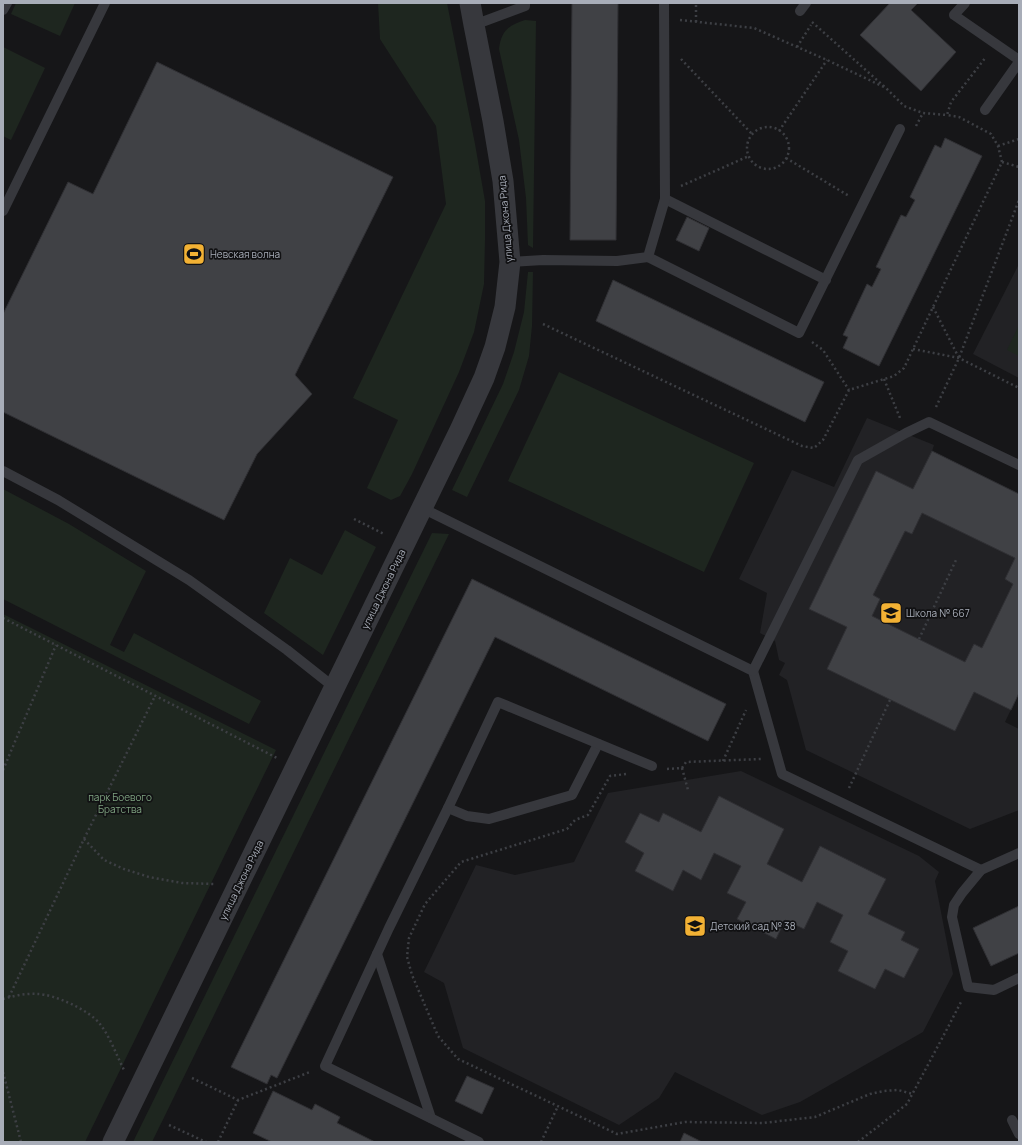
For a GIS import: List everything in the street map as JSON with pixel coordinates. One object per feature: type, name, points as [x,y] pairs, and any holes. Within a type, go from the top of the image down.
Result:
[{"type":"street","name":"улица Джона Рида","points":[[113,1142],[422,508],[484,378],[495,347],[505,307],[510,262],[502,174],[470,3]]},
{"type":"lane","points":[[3,10],[7,3]]},
{"type":"lane","points":[[3,211],[105,3]]},
{"type":"lane","points":[[474,25],[525,6],[525,3]]},
{"type":"lane","points":[[648,257],[665,196],[664,3]]},
{"type":"lane","points":[[965,3],[954,15],[1019,61],[985,110]]},
{"type":"lane","points":[[510,262],[543,260],[616,261],[648,257],[799,333],[900,129]]},
{"type":"lane","points":[[665,196],[826,280]]},
{"type":"lane","points":[[981,870],[782,774],[753,671],[858,460],[908,432],[930,422],[1019,465]]},
{"type":"lane","points":[[3,471],[58,500],[189,580],[287,650],[335,688]]},
{"type":"lane","points":[[422,508],[753,671]]},
{"type":"lane","points":[[479,1142],[325,1066],[389,928],[498,702],[656,768]]},
{"type":"lane","points":[[448,808],[467,816],[489,819],[572,795],[598,744]]},
{"type":"lane","points":[[1019,853],[981,870],[954,905],[952,917],[968,987],[994,990],[1019,978]]},
{"type":"lane","points":[[377,954],[431,1118]]},
{"type":"lane","points":[[1012,1120],[1019,1134]]},
{"type":"path","points":[[696,3],[696,22]]},
{"type":"path","points":[[803,7],[813,22],[904,106],[923,113],[959,117],[991,134],[998,146],[1019,139]]},
{"type":"path","points":[[664,18],[754,28],[827,60],[887,89]]},
{"type":"path","points":[[797,47],[813,22]]},
{"type":"path","points":[[664,40],[752,134]]},
{"type":"path","points":[[947,115],[951,102],[996,44]]},
{"type":"path","points":[[779,131],[827,60]]},
{"type":"path","points":[[762,128],[773,128],[779,131],[787,139],[788,152],[786,158],[783,163],[773,168],[761,168],[752,161],[747,151],[747,145],[752,134],[762,128]]},
{"type":"path","points":[[665,196],[749,156]]},
{"type":"path","points":[[786,158],[863,204]]},
{"type":"path","points":[[1002,162],[1019,167]]},
{"type":"path","points":[[930,422],[959,358],[1019,200]]},
{"type":"path","points":[[933,307],[959,358]]},
{"type":"path","points":[[799,333],[823,350],[849,390]]},
{"type":"path","points":[[913,349],[959,358],[1019,388]]},
{"type":"path","points":[[884,379],[900,419],[908,432]]},
{"type":"path","points":[[354,519],[389,537]]},
{"type":"path","points":[[919,639],[956,560]]},
{"type":"path","points":[[3,618],[280,759]]},
{"type":"path","points":[[3,770],[56,644]]},
{"type":"path","points":[[723,761],[757,685]]},
{"type":"path","points":[[9,997],[84,839],[155,696]]},
{"type":"path","points":[[842,803],[890,700]]},
{"type":"path","points":[[688,790],[682,768],[686,762],[778,759]]},
{"type":"path","points":[[656,768],[682,768]]},
{"type":"path","points":[[632,773],[610,776],[588,815],[575,820],[567,828],[461,862],[425,904],[409,938],[408,957],[412,975],[438,1036],[458,1059],[617,1134],[685,1122],[763,1123],[815,1117],[870,1094],[898,1090],[913,1094]]},
{"type":"path","points":[[84,839],[104,860],[124,869],[182,883],[218,884]]},
{"type":"path","points":[[858,1142],[907,1104],[968,987]]},
{"type":"path","points":[[3,999],[37,994],[61,1000],[88,1013],[99,1022],[109,1037],[126,1073]]},
{"type":"path","points":[[218,1142],[238,1100],[325,1066]]},
{"type":"path","points":[[3,1072],[21,1142]]},
{"type":"path","points":[[192,1078],[238,1100]]},
{"type":"path","points":[[541,1142],[558,1106]]},
{"type":"path","points":[[169,1125],[206,1142]]},
{"type":"shaded area","points":[[1019,264],[1019,378],[973,354]]},
{"type":"shaded area","name":"Школа № 667","points":[[867,418],[934,445],[932,451],[1019,494],[1019,693],[1005,722],[1019,729],[1019,810],[970,829],[806,750],[787,680],[779,675],[785,663],[779,660],[775,641],[760,633],[767,593],[739,579],[792,470],[834,487]]},
{"type":"shaded area","name":"Детский сад № 38","points":[[741,771],[919,856],[939,872],[935,881],[953,974],[923,1032],[800,1102],[762,1115],[675,1072],[659,1098],[619,1125],[463,1048],[444,983],[424,972],[476,865],[515,875],[574,862],[608,793]]},
{"type":"green space","points":[[16,3],[75,3],[60,36],[11,14]]},
{"type":"green space","points":[[378,3],[447,3],[485,201],[484,284],[474,332],[459,372],[412,474],[400,496],[391,500],[367,488],[398,420],[353,398],[446,204],[436,126],[380,39]]},
{"type":"green space","points":[[525,20],[536,21],[533,248],[528,245],[526,198],[519,140],[499,49],[504,33],[514,24]]},
{"type":"green space","points":[[3,47],[45,68],[11,140],[3,136]]},
{"type":"green space","points":[[528,272],[533,272],[532,326],[529,356],[519,390],[467,497],[452,490],[503,384],[514,352],[524,312]]},
{"type":"green space","points":[[1019,325],[1019,356],[1007,350]]},
{"type":"green space","points":[[559,372],[754,463],[704,572],[508,481]]},
{"type":"green space","points":[[3,489],[69,524],[146,571],[110,645],[124,652],[134,633],[261,701],[249,724],[3,599]]},
{"type":"green space","points":[[345,530],[376,547],[323,655],[264,613],[290,558],[322,575]]},
{"type":"green space","points":[[432,533],[449,534],[152,1142],[133,1142]]},
{"type":"green space","name":"парк Боевого Братства","points":[[3,614],[276,750],[85,1142],[3,1142]]},
{"type":"building","points":[[572,3],[618,3],[616,240],[570,240]]},
{"type":"building","points":[[890,3],[918,3],[911,10],[956,52],[921,91],[860,35]]},
{"type":"building","name":"Невская волна","points":[[157,62],[393,177],[295,375],[312,394],[257,454],[224,520],[3,412],[3,314],[68,182],[93,194]]},
{"type":"building","points":[[945,138],[982,156],[879,366],[843,348],[848,337],[843,335],[867,284],[872,287],[881,269],[876,267],[901,215],[906,217],[915,200],[910,197],[935,145],[941,148]]},
{"type":"building","points":[[687,217],[709,228],[699,251],[676,240]]},
{"type":"building","points":[[613,280],[824,382],[805,422],[596,321]]},
{"type":"building","points":[[932,451],[1019,494],[1019,693],[1011,710],[974,692],[955,731],[827,669],[847,627],[809,609],[876,471],[913,489]],"holes":[[[922,513],[1015,558],[1005,579],[1013,584],[982,648],[974,644],[965,662],[872,616],[880,599],[873,595],[905,531],[912,534]]]},
{"type":"building","points":[[472,579],[726,704],[708,741],[495,637],[277,1078],[271,1075],[267,1084],[231,1067]]},
{"type":"building","points":[[719,796],[784,829],[767,864],[802,882],[820,846],[886,879],[868,914],[905,932],[901,940],[919,949],[904,978],[885,969],[875,989],[838,971],[848,951],[830,942],[843,915],[817,902],[804,929],[785,920],[776,939],[737,919],[746,902],[727,893],[741,866],[714,853],[701,880],[683,870],[673,891],[635,871],[644,853],[625,842],[640,813],[659,822],[663,813],[701,832]]},
{"type":"building","points":[[1019,906],[1019,953],[991,966],[973,928]]},
{"type":"building","points":[[467,1076],[494,1088],[482,1114],[455,1101]]},
{"type":"building","points":[[273,1091],[312,1110],[315,1104],[340,1117],[337,1123],[375,1142],[272,1142],[253,1133]]},
{"type":"building","points":[[684,1133],[702,1142],[680,1142]]},
{"type":"place","name":"Невская волна","points":[[194,254]]},
{"type":"place","name":"Школа № 667","points":[[891,613]]},
{"type":"place","name":"Детский сад № 38","points":[[695,926]]}]
